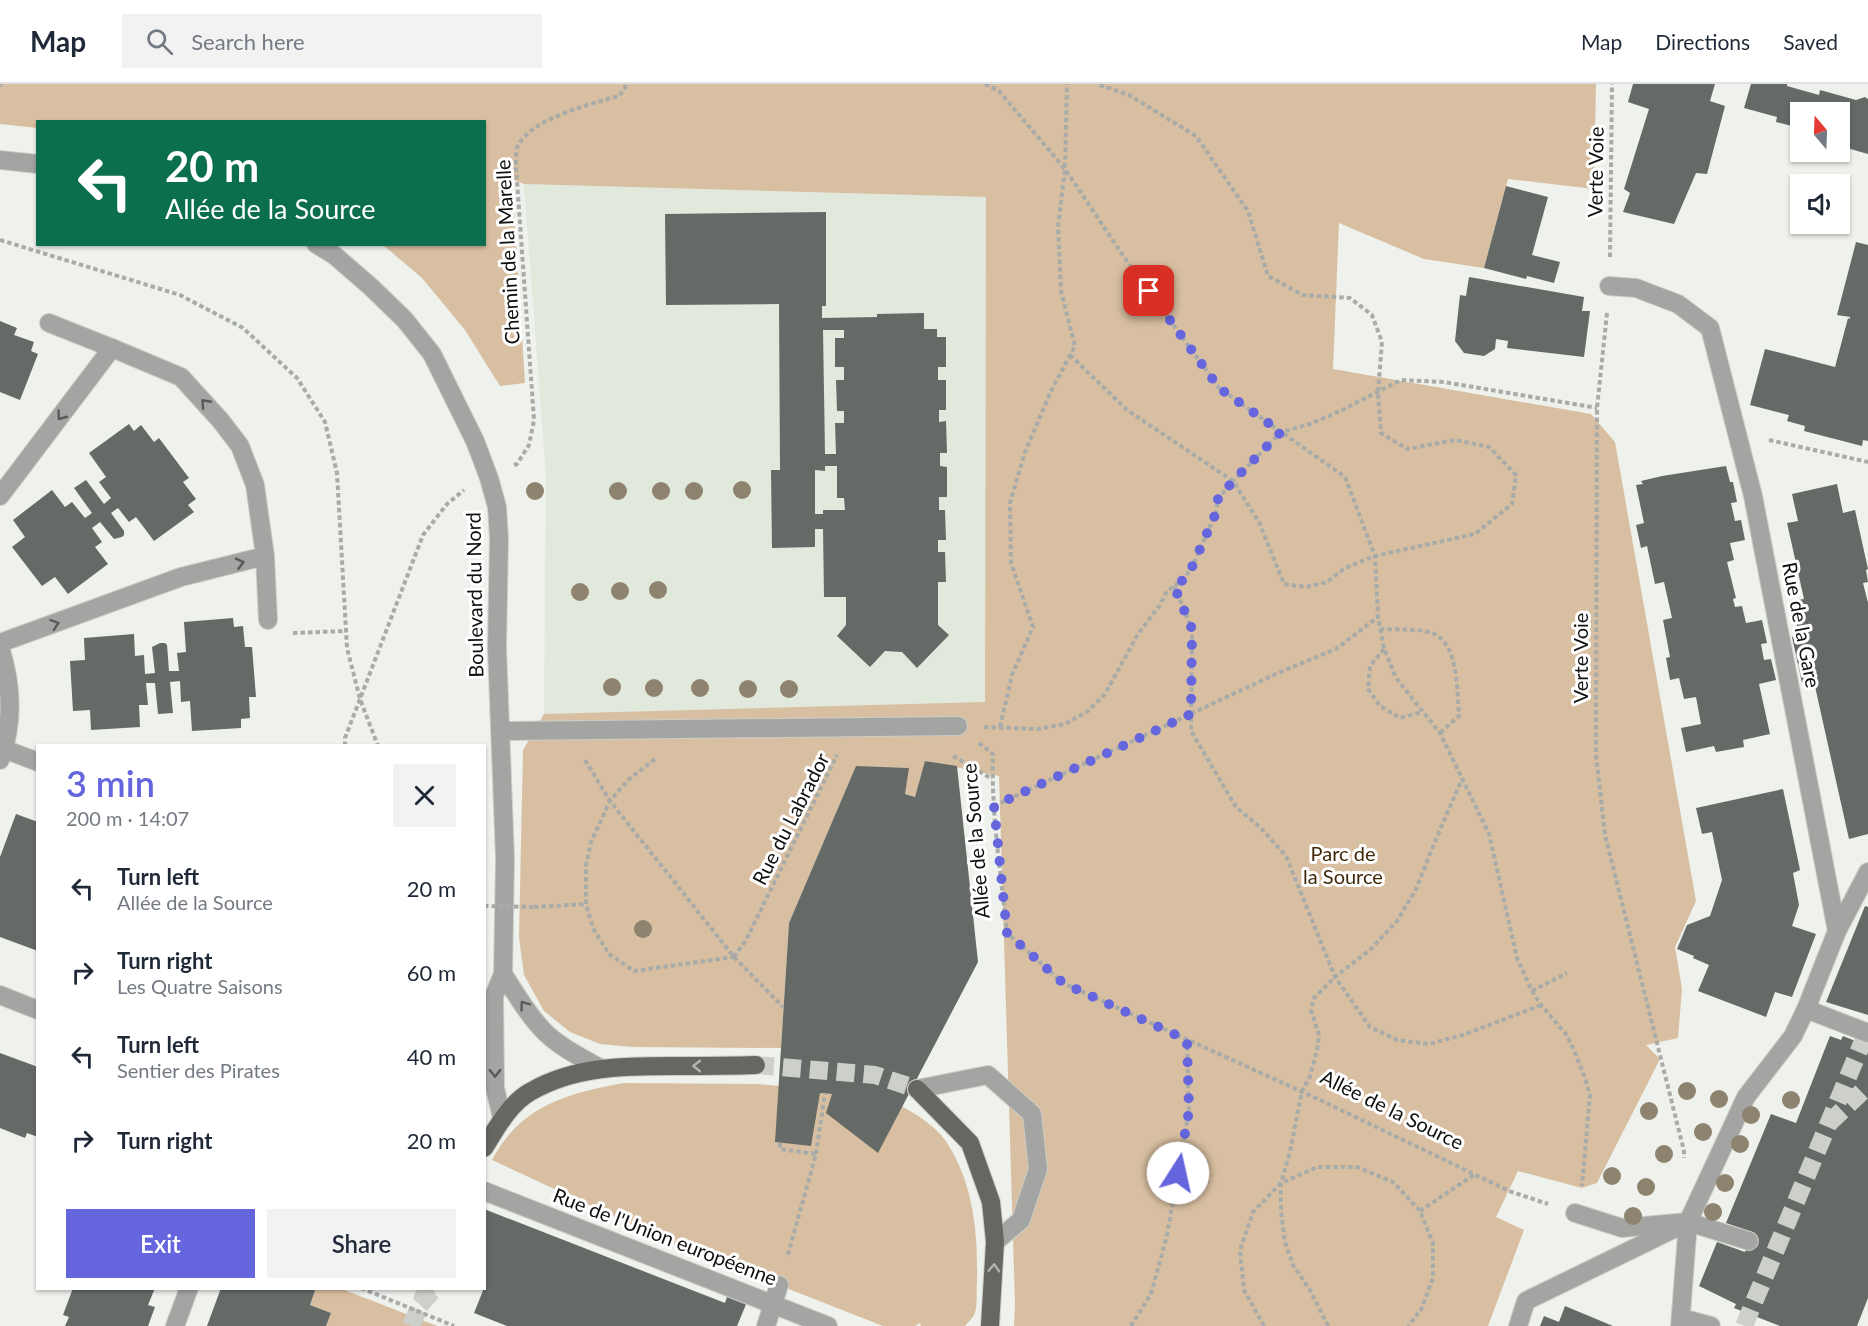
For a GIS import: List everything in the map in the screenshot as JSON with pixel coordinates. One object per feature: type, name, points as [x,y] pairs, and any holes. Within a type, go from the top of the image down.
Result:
[{"type":"main road","points":[[486,1145],[502,1118],[529,1092],[563,1078],[600,1068],[756,1065]]},
{"type":"main road","points":[[917,1089],[970,1143],[991,1202],[995,1242],[990,1326]]},
{"type":"street","points":[[0,160],[36,164]]},
{"type":"street","name":"Boulevard du Nord","points":[[319,246],[334,255],[371,287],[405,320],[432,354],[475,441],[497,507],[498,647],[505,859],[503,974],[494,996],[495,1088],[502,1118]]},
{"type":"street","name":"Rue de la Gare","points":[[1610,286],[1636,288],[1678,304],[1710,328],[1755,508],[1837,931]]},
{"type":"street","points":[[49,323],[181,377],[221,421],[240,446],[255,485],[265,556],[268,620]]},
{"type":"street","points":[[0,496],[112,348]]},
{"type":"street","points":[[36,762],[2,754],[9,725],[11,699],[0,645],[181,577],[265,556]]},
{"type":"street","points":[[501,731],[958,726]]},
{"type":"street","points":[[1711,1326],[1681,1322],[1688,1222],[1746,1097],[1793,1036],[1837,931],[1868,872]]},
{"type":"street","points":[[503,974],[542,1030],[572,1052],[600,1068]]},
{"type":"street","points":[[0,994],[36,1009]]},
{"type":"street","points":[[1806,1009],[1868,1033]]},
{"type":"street","points":[[917,1089],[988,1075],[1032,1114],[1038,1169],[1021,1220],[995,1242]]},
{"type":"street","name":"Rue de l'Union européenne","points":[[486,1192],[770,1315],[828,1326]]},
{"type":"street","points":[[1575,1212],[1622,1228],[1688,1222],[1749,1242]]},
{"type":"street","points":[[1518,1326],[1526,1301],[1688,1222]]},
{"type":"street","points":[[770,1315],[779,1285]]},
{"type":"street","points":[[175,1326],[188,1290]]},
{"type":"path","name":"Chemin de la Marelle","points":[[345,744],[345,738],[423,535],[447,504],[468,487],[517,464],[529,445],[534,420],[516,166],[517,148],[528,132],[545,120],[619,96],[625,84]]},
{"type":"path","points":[[985,84],[999,91],[1065,169],[1219,388],[1345,477],[1375,556],[1378,617],[1384,648],[1396,678],[1440,733],[1489,834],[1517,958],[1541,1005],[1566,1034],[1590,1095],[1582,1188],[1575,1212]]},
{"type":"path","points":[[1000,727],[1012,675],[1033,627],[1011,563],[1010,504],[1025,452],[1051,391],[1075,346],[1061,291],[1058,227],[1065,169],[1067,84]]},
{"type":"path","points":[[1070,355],[1127,410],[1233,481],[1259,522],[1284,584],[1306,587],[1327,582],[1346,568],[1375,556],[1475,534],[1512,504],[1516,475],[1489,447],[1455,440],[1407,449],[1381,433],[1378,392],[1382,342],[1372,315],[1350,298],[1303,295],[1268,276],[1248,211],[1196,136],[1129,95],[1097,84]]},
{"type":"path","name":"Verte Voie","points":[[1612,84],[1610,286],[1597,408],[1596,756],[1608,846],[1684,1151],[1684,1163]]},
{"type":"path","points":[[958,726],[1038,729],[1065,724],[1088,711],[1105,694],[1138,634],[1160,605],[1167,591],[1183,580],[1192,567],[1216,513],[1218,499],[1281,432],[1310,424],[1338,412],[1401,380],[1444,382],[1597,408]]},
{"type":"path","points":[[1736,433],[1868,462]]},
{"type":"path","points":[[1174,586],[1192,629],[1191,731],[1236,807],[1260,827],[1286,856],[1335,977],[1370,1027],[1397,1040],[1429,1044],[1463,1035],[1541,1005]]},
{"type":"path","points":[[994,806],[1278,673],[1336,649],[1378,617]]},
{"type":"path","points":[[268,620],[276,634],[346,631]]},
{"type":"path","points":[[1380,629],[1430,632],[1442,638],[1456,666],[1459,716],[1440,733]]},
{"type":"path","points":[[1384,648],[1370,666],[1368,689],[1380,706],[1400,718],[1422,712]]},
{"type":"path","name":"Allée de la Source","points":[[958,726],[993,754],[994,806],[1007,933],[1063,983],[1302,1091],[1509,1191],[1575,1212]]},
{"type":"path","points":[[568,730],[610,801],[734,957],[783,1007]]},
{"type":"path","points":[[945,752],[992,779]]},
{"type":"path","name":"Rue du Labrador","points":[[734,957],[746,940],[838,753]]},
{"type":"path","points":[[661,754],[628,780],[610,801],[591,842],[586,866],[586,904],[593,928],[609,954],[634,971],[734,957]]},
{"type":"path","points":[[1328,1326],[1310,1290],[1293,1265],[1281,1212],[1281,1183],[1290,1152],[1302,1091],[1309,1079],[1318,1043],[1319,1035],[1311,1011],[1314,998],[1335,977],[1371,949],[1402,913],[1416,889],[1462,779]]},
{"type":"path","points":[[486,906],[534,907],[586,904]]},
{"type":"path","points":[[1532,991],[1567,973]]},
{"type":"path","points":[[1131,1326],[1151,1294],[1167,1235],[1189,1111],[1187,1040]]},
{"type":"path","points":[[779,1285],[816,1154],[825,1093]]},
{"type":"path","points":[[780,1143],[780,1149],[816,1154]]},
{"type":"path","points":[[1264,1326],[1244,1290],[1240,1250],[1253,1212],[1281,1183],[1317,1167],[1357,1167],[1393,1182],[1420,1211],[1433,1243],[1433,1278],[1421,1310],[1408,1326]]},
{"type":"path","points":[[1420,1211],[1475,1174]]},
{"type":"path","points":[[367,1290],[454,1326]]},
{"type":"shaded area","points":[[524,184],[986,197],[985,703],[544,714],[546,476]]},
{"type":"green space","name":"Parc de la Source","points":[[0,84],[1596,84],[1594,189],[1508,179],[1484,268],[1424,259],[1339,223],[1333,369],[1591,414],[1615,442],[1696,901],[1675,947],[1682,989],[1678,1038],[1646,1045],[1660,1059],[1597,1183],[1582,1188],[1518,1171],[1496,1217],[1524,1230],[1488,1326],[1014,1326],[999,776],[926,761],[915,797],[905,794],[908,768],[856,767],[789,923],[781,1048],[632,1047],[600,1044],[570,1032],[544,1011],[524,975],[519,937],[523,750],[544,714],[985,702],[986,197],[524,184],[512,179],[525,383],[500,386],[465,330],[422,278],[384,246],[486,246],[486,120],[36,120],[36,128],[0,124]]},
{"type":"green space","points":[[624,1083],[757,1084],[804,1088],[897,1104],[917,1115],[945,1140],[955,1156],[968,1191],[975,1227],[977,1265],[976,1304],[973,1316],[965,1326],[921,1326],[920,1323],[915,1326],[883,1326],[669,1242],[492,1160],[503,1142],[517,1127],[548,1105],[584,1092]]},
{"type":"green space","points":[[316,1290],[345,1290],[437,1326],[326,1326],[331,1313],[310,1305]]},
{"type":"building","points":[[1633,84],[1715,84],[1710,101],[1725,106],[1707,174],[1696,173],[1674,224],[1623,212],[1630,193],[1624,189],[1649,109],[1628,102]]},
{"type":"building","points":[[1751,84],[1787,84],[1787,86],[1819,95],[1820,90],[1856,100],[1865,97],[1868,99],[1868,154],[1850,149],[1850,102],[1790,102],[1790,126],[1776,122],[1777,117],[1744,108]]},
{"type":"building","points":[[1506,186],[1548,197],[1532,255],[1560,262],[1554,283],[1527,276],[1526,279],[1484,268]]},
{"type":"building","points":[[826,212],[826,306],[822,306],[822,318],[924,313],[924,329],[937,329],[937,337],[946,337],[946,367],[938,367],[938,380],[946,380],[946,410],[939,410],[939,422],[946,421],[947,453],[940,453],[940,466],[947,467],[947,497],[939,497],[939,510],[945,510],[946,540],[938,540],[938,552],[945,552],[946,582],[938,582],[938,625],[949,635],[917,668],[902,652],[885,651],[870,667],[837,636],[846,625],[846,597],[824,597],[823,529],[815,529],[815,547],[772,548],[771,470],[780,470],[779,304],[666,305],[665,214]],"holes":[[[823,330],[844,330],[844,338],[835,338],[835,367],[844,367],[844,380],[836,380],[837,411],[844,411],[844,423],[835,423],[836,454],[825,454]],[[825,466],[837,466],[837,498],[844,498],[845,510],[823,510],[823,514],[815,514],[815,470],[825,471]]]},
{"type":"building","points":[[1856,242],[1868,245],[1868,441],[1863,440],[1862,446],[1804,431],[1805,426],[1787,421],[1789,415],[1750,405],[1765,349],[1835,367],[1848,318],[1850,319],[1850,317],[1837,315]]},
{"type":"building","points":[[1469,277],[1584,297],[1582,311],[1590,311],[1584,357],[1507,348],[1508,341],[1496,339],[1495,349],[1484,356],[1464,353],[1455,341],[1460,295],[1466,296]]},
{"type":"building","points":[[0,321],[17,328],[14,335],[34,342],[31,351],[38,354],[20,400],[0,392]]},
{"type":"building","points":[[129,424],[134,431],[141,425],[154,442],[159,438],[189,478],[183,482],[196,499],[188,505],[194,512],[154,541],[136,517],[129,522],[118,508],[111,513],[124,531],[122,537],[114,539],[100,522],[92,528],[102,542],[95,547],[108,564],[68,594],[55,577],[42,586],[12,547],[25,537],[13,520],[52,490],[65,507],[72,502],[85,518],[92,513],[74,488],[86,480],[104,504],[111,498],[99,482],[106,477],[89,453]]},
{"type":"building","points":[[1726,466],[1730,482],[1733,482],[1737,502],[1731,503],[1735,521],[1741,520],[1745,540],[1730,543],[1734,560],[1727,562],[1736,598],[1733,599],[1735,607],[1742,606],[1746,623],[1762,620],[1767,643],[1761,644],[1764,660],[1771,659],[1776,680],[1759,684],[1770,734],[1743,740],[1744,747],[1716,752],[1714,746],[1686,752],[1681,728],[1701,724],[1696,697],[1684,699],[1679,678],[1670,680],[1666,658],[1670,657],[1663,620],[1672,618],[1664,582],[1655,584],[1647,546],[1641,548],[1636,525],[1644,523],[1636,485],[1643,484],[1641,481],[1662,476]]},
{"type":"building","points":[[1837,484],[1843,513],[1855,510],[1868,569],[1866,570],[1868,582],[1863,583],[1868,603],[1868,834],[1849,839],[1814,682],[1802,683],[1792,637],[1799,635],[1792,601],[1804,599],[1787,523],[1798,521],[1792,494]]},
{"type":"building","points":[[233,618],[234,627],[243,626],[245,647],[252,647],[256,697],[249,697],[250,718],[241,719],[241,728],[192,731],[190,701],[181,702],[180,681],[170,682],[173,713],[158,714],[155,683],[146,683],[148,705],[139,705],[140,727],[91,730],[90,710],[73,711],[70,661],[85,660],[84,638],[134,634],[135,656],[144,655],[145,674],[155,673],[152,647],[165,643],[169,671],[179,671],[177,653],[186,652],[184,622]]},
{"type":"building","points":[[925,761],[957,766],[978,962],[878,1153],[826,1113],[832,1094],[820,1093],[811,1146],[775,1142],[789,923],[856,766],[909,768],[905,794],[915,797]]},
{"type":"building","points":[[1783,789],[1800,870],[1793,873],[1799,905],[1792,926],[1816,934],[1792,997],[1775,992],[1766,1017],[1698,991],[1709,965],[1677,949],[1687,925],[1710,916],[1722,880],[1712,832],[1702,834],[1696,808]]},
{"type":"building","points":[[16,814],[36,821],[36,950],[0,937],[0,857]]},
{"type":"building","points":[[1865,906],[1868,907],[1868,1015],[1826,1002]]},
{"type":"building","points":[[1830,1036],[1841,1040],[1843,1036],[1868,1046],[1868,1298],[1857,1326],[1780,1326],[1734,1308],[1736,1304],[1699,1286],[1717,1242],[1745,1252],[1752,1232],[1726,1223],[1771,1114],[1796,1123]]},
{"type":"building","points":[[0,1053],[36,1066],[36,1136],[27,1133],[25,1138],[0,1128]]},
{"type":"building","points":[[486,1210],[725,1303],[728,1294],[747,1302],[737,1326],[507,1326],[474,1313],[483,1290],[486,1290]]},
{"type":"building","points":[[72,1290],[154,1290],[148,1305],[155,1307],[148,1326],[65,1326],[69,1317],[63,1315]]},
{"type":"building","points":[[220,1290],[315,1290],[310,1305],[331,1313],[326,1326],[207,1326]]},
{"type":"building","points":[[1565,1306],[1613,1326],[1540,1326],[1544,1316],[1559,1322]]},
{"type":"tunnel","points":[[1744,1326],[1868,1029]]},
{"type":"tunnel","points":[[756,1065],[875,1075],[917,1089]]},
{"type":"tunnel","points":[[1829,1123],[1868,1086]]},
{"type":"tunnel","points":[[411,1326],[426,1290]]},
{"type":"tunnel","points":[[420,1305],[433,1290]]},
{"type":"route","points":[[1149,291],[1219,388],[1281,432],[1218,499],[1216,513],[1192,567],[1183,580],[1174,586],[1192,629],[1191,714],[994,806],[1007,933],[1063,983],[1187,1040],[1189,1111],[1178,1173]]}]
